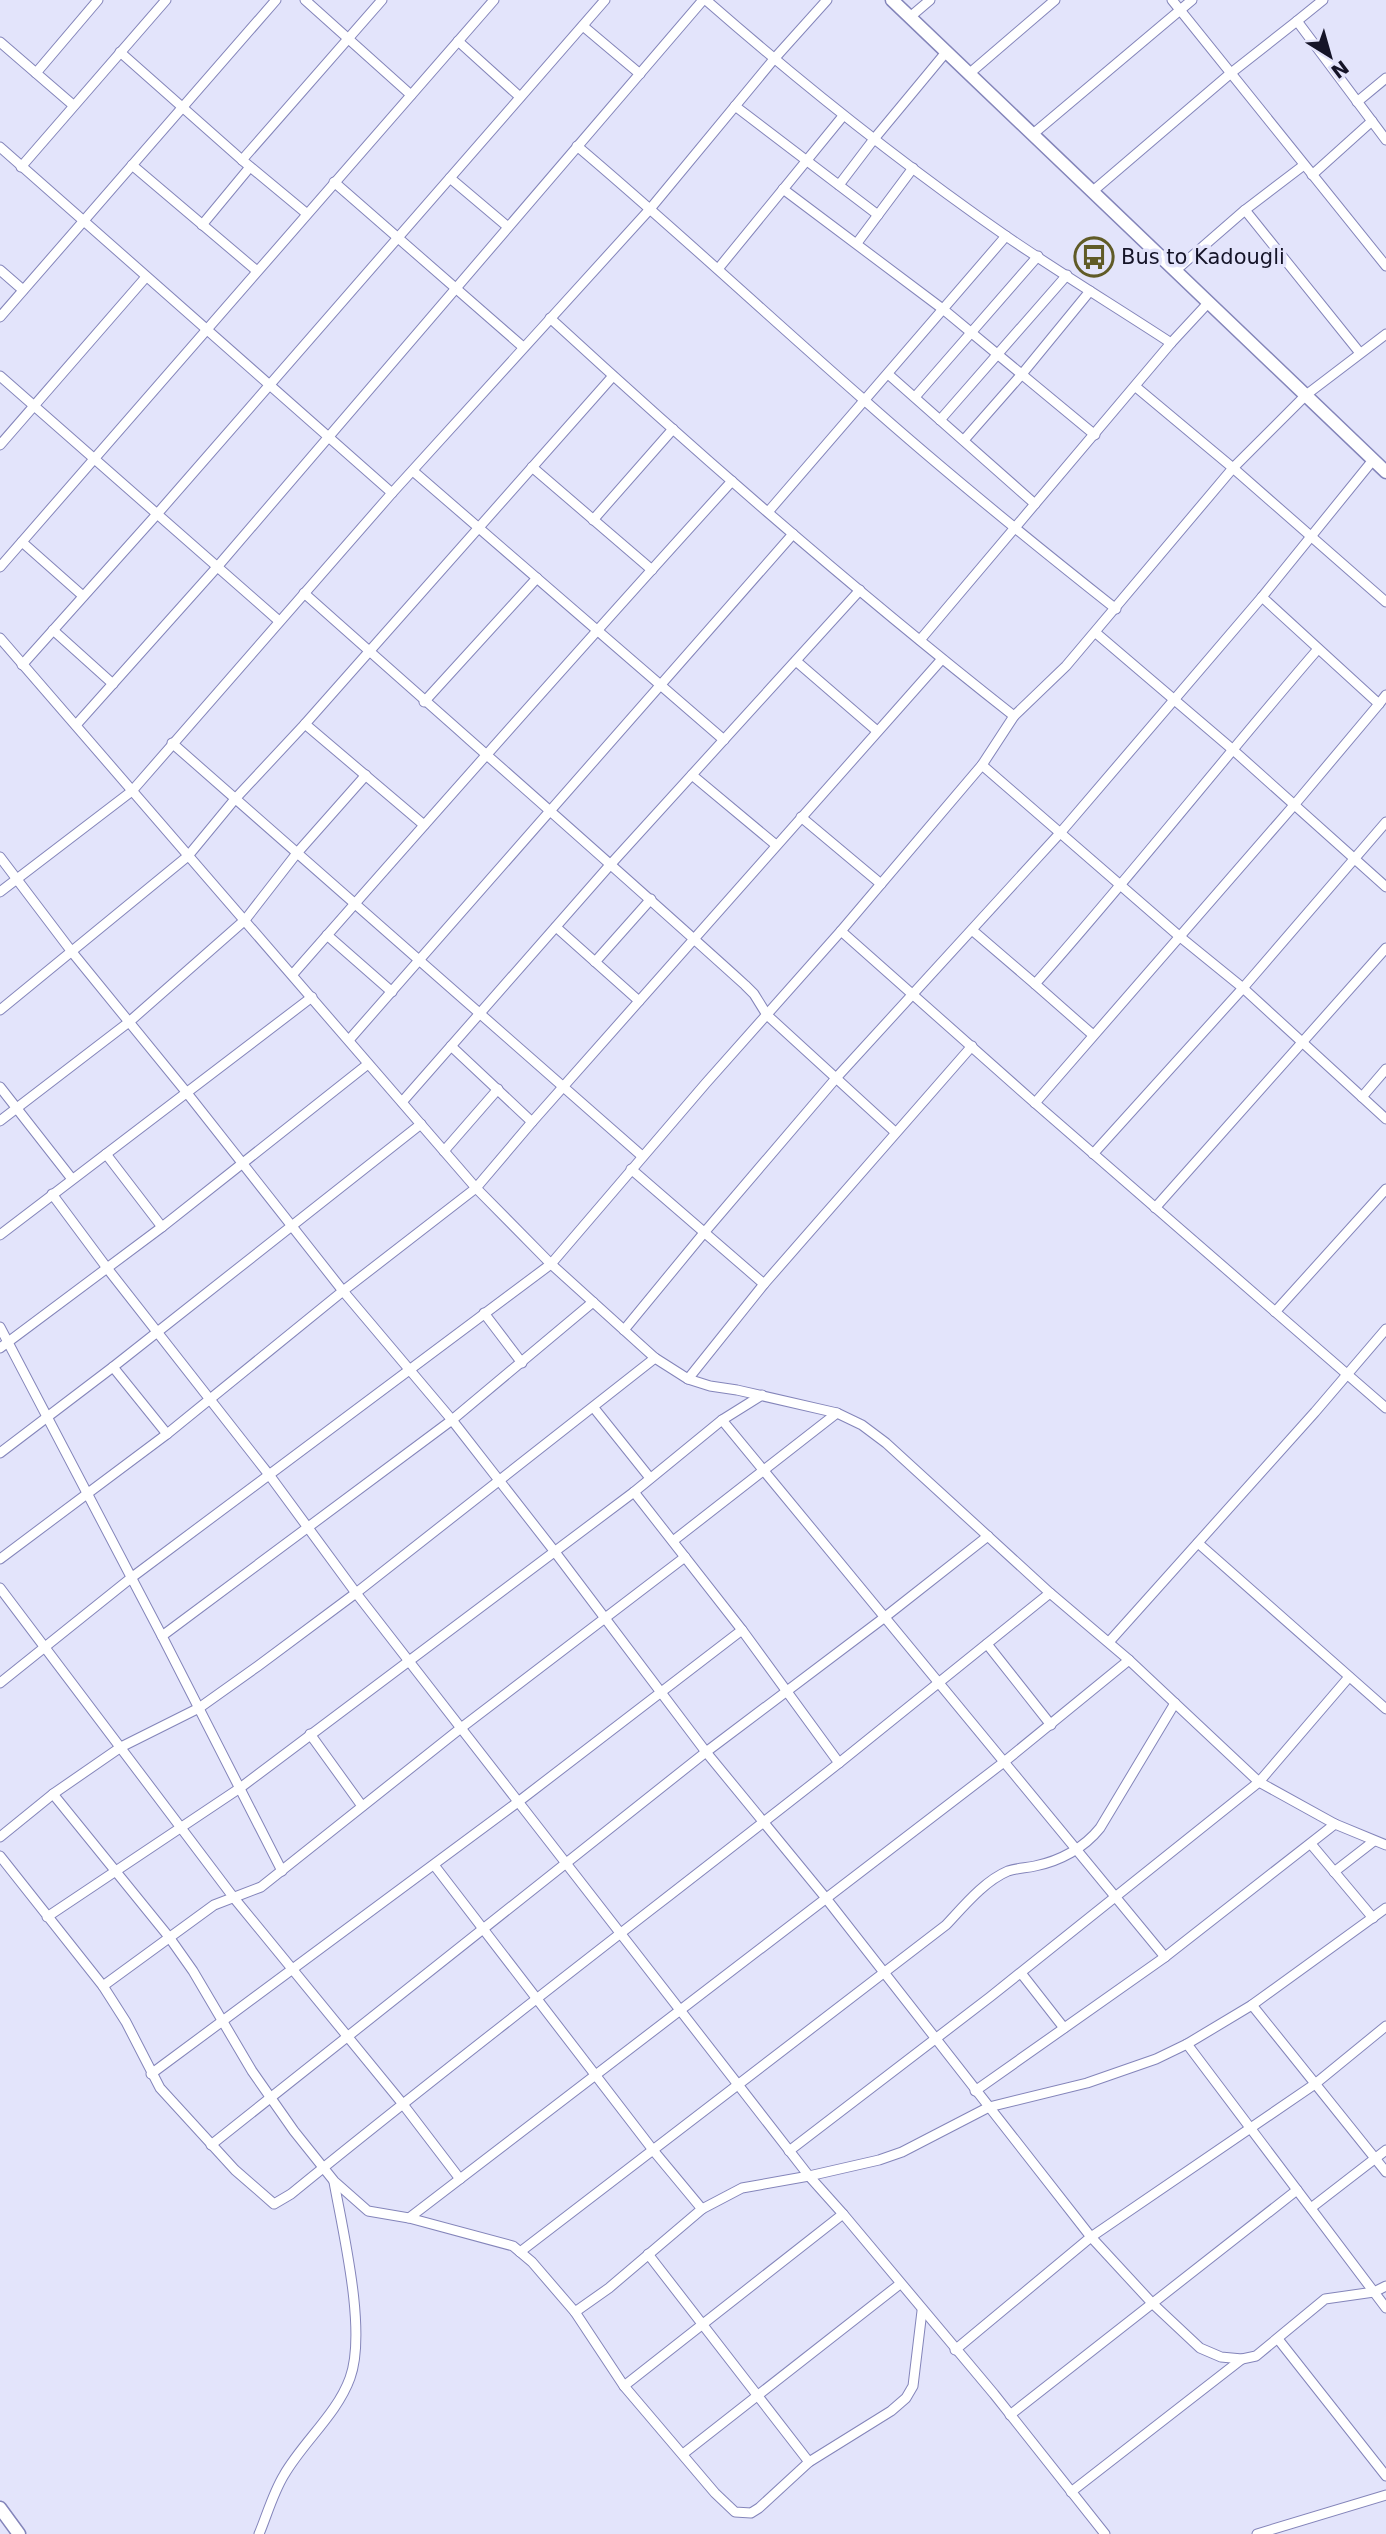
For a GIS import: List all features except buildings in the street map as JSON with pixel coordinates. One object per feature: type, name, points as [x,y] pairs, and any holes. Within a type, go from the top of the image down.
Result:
[{"type":"main road","points":[[892,0],[1386,472]]},
{"type":"main road","points":[[0,2508],[19,2534]]},
{"type":"street","points":[[36,74],[98,0]]},
{"type":"street","points":[[21,167],[166,0]]},
{"type":"street","points":[[0,317],[276,0]]},
{"type":"street","points":[[305,0],[411,95]]},
{"type":"street","points":[[242,160],[382,0]]},
{"type":"street","points":[[0,567],[494,0]]},
{"type":"street","points":[[22,664],[158,513],[605,0]]},
{"type":"street","points":[[76,725],[218,566],[704,0],[843,116],[913,168],[1006,236],[1171,343]]},
{"type":"street","points":[[0,892],[132,791],[392,493],[650,208],[774,59],[827,0]]},
{"type":"street","points":[[910,17],[930,0]]},
{"type":"street","points":[[970,72],[1055,0]]},
{"type":"street","points":[[1172,0],[1386,266]]},
{"type":"street","points":[[1033,134],[1192,0]]},
{"type":"street","points":[[1093,191],[1231,73],[1323,0]]},
{"type":"street","points":[[1297,21],[1386,140]]},
{"type":"street","points":[[583,26],[640,74]]},
{"type":"street","points":[[458,41],[520,97]]},
{"type":"street","points":[[0,42],[74,105]]},
{"type":"street","points":[[839,185],[947,51]]},
{"type":"street","points":[[120,52],[306,214]]},
{"type":"street","points":[[1357,102],[1386,78]]},
{"type":"street","points":[[735,106],[878,215]]},
{"type":"street","points":[[718,269],[843,116]]},
{"type":"street","points":[[1312,175],[1371,121]]},
{"type":"street","points":[[576,146],[650,208],[864,401],[1014,528],[1116,609]]},
{"type":"street","points":[[0,147],[392,493]]},
{"type":"street","points":[[132,165],[257,271]]},
{"type":"street","points":[[1176,270],[1245,210],[1304,165]]},
{"type":"street","points":[[202,225],[250,167]]},
{"type":"street","points":[[857,243],[913,168]]},
{"type":"street","points":[[450,178],[508,227]]},
{"type":"street","points":[[334,182],[523,347]]},
{"type":"street","points":[[783,189],[944,310],[1095,435]]},
{"type":"street","points":[[1245,210],[1360,353]]},
{"type":"street","points":[[768,512],[1006,236]]},
{"type":"street","points":[[915,397],[1038,257]]},
{"type":"street","points":[[0,270],[23,290]]},
{"type":"street","points":[[940,420],[1067,275]]},
{"type":"street","points":[[0,445],[146,277]]},
{"type":"street","points":[[964,440],[1023,374],[1090,291]]},
{"type":"street","points":[[920,640],[1171,343],[1209,302]]},
{"type":"street","points":[[550,318],[793,534],[1014,716]]},
{"type":"street","points":[[0,1683],[131,1578],[551,1264],[982,765],[1014,716],[1096,633],[1233,468],[1306,395],[1386,334]]},
{"type":"street","points":[[888,374],[1035,504]]},
{"type":"street","points":[[0,376],[279,621]]},
{"type":"street","points":[[0,1010],[188,856],[613,376]]},
{"type":"street","points":[[1136,387],[1386,602]]},
{"type":"street","points":[[593,520],[673,429]]},
{"type":"street","points":[[624,1330],[836,1077],[1061,832],[1262,597],[1373,460]]},
{"type":"street","points":[[532,467],[652,570]]},
{"type":"street","points":[[413,471],[724,740]]},
{"type":"street","points":[[293,974],[597,629],[732,481]]},
{"type":"street","points":[[349,1040],[793,534]]},
{"type":"street","points":[[22,542],[83,596]]},
{"type":"street","points":[[424,702],[537,578]]},
{"type":"street","points":[[402,1102],[610,865],[860,590]]},
{"type":"street","points":[[304,593],[486,757],[651,899],[754,994],[767,1015],[895,1132]]},
{"type":"street","points":[[1262,597],[1379,704]]},
{"type":"street","points":[[53,630],[113,684]]},
{"type":"street","points":[[1096,633],[1295,804],[1386,887]]},
{"type":"street","points":[[0,638],[476,1188],[551,1264],[654,1358],[688,1379],[726,1390],[762,1395],[837,1413],[862,1425],[886,1443],[1050,1593],[1109,1642],[1259,1782],[1335,1824],[1386,1845]]},
{"type":"street","points":[[1034,984],[1121,886],[1232,749],[1318,649]]},
{"type":"street","points":[[0,1559],[167,1434],[343,1291],[476,1188],[942,659]]},
{"type":"street","points":[[796,661],[877,731]]},
{"type":"street","points":[[1034,1103],[1295,804],[1386,695]]},
{"type":"street","points":[[305,724],[424,825]]},
{"type":"street","points":[[172,743],[354,904],[421,959],[642,1156]]},
{"type":"street","points":[[982,765],[1304,1041],[1386,1119]]},
{"type":"street","points":[[0,1121],[129,1022],[244,920],[297,853],[366,775]]},
{"type":"street","points":[[692,775],[776,845]]},
{"type":"street","points":[[801,817],[881,884]]},
{"type":"street","points":[[1093,1154],[1243,988],[1386,822]]},
{"type":"street","points":[[0,857],[72,952],[343,1291],[452,1420],[706,1752],[825,1897],[1091,2237],[1152,2303],[1200,2348],[1221,2357],[1242,2359],[1256,2357],[1325,2299],[1374,2292],[1386,2286]]},
{"type":"street","points":[[595,962],[651,899]]},
{"type":"street","points":[[555,927],[639,1001]]},
{"type":"street","points":[[972,930],[1093,1035]]},
{"type":"street","points":[[841,931],[1034,1103],[1386,1408]]},
{"type":"street","points":[[327,935],[392,992]]},
{"type":"street","points":[[1156,1208],[1386,948]]},
{"type":"street","points":[[1377,958],[1386,966]]},
{"type":"street","points":[[0,1235],[312,998]]},
{"type":"street","points":[[451,1046],[532,1122]]},
{"type":"street","points":[[688,1379],[764,1284],[972,1046]]},
{"type":"street","points":[[4,1345],[162,1227],[368,1064]]},
{"type":"street","points":[[1362,1097],[1386,1069]]},
{"type":"street","points":[[0,1087],[72,1179]]},
{"type":"street","points":[[443,1151],[498,1089]]},
{"type":"street","points":[[0,1453],[421,1124]]},
{"type":"street","points":[[106,1154],[162,1227]]},
{"type":"street","points":[[631,1169],[764,1284]]},
{"type":"street","points":[[1275,1312],[1386,1189]]},
{"type":"street","points":[[52,1194],[270,1476],[356,1594],[789,2151],[1010,2415],[1105,2534]]},
{"type":"street","points":[[162,1636],[452,1420],[593,1303]]},
{"type":"street","points":[[484,1313],[522,1363]]},
{"type":"street","points":[[0,1327],[4,1345],[88,1493],[282,1871]]},
{"type":"street","points":[[1109,1642],[1386,1329]]},
{"type":"street","points":[[0,1837],[53,1794],[121,1747],[199,1709],[356,1594],[654,1358]]},
{"type":"street","points":[[113,1367],[167,1434]]},
{"type":"street","points":[[47,1917],[240,1788],[634,1492],[722,1420],[762,1395]]},
{"type":"street","points":[[594,1408],[650,1478]]},
{"type":"street","points":[[673,1541],[837,1413]]},
{"type":"street","points":[[722,1420],[1165,1957]]},
{"type":"street","points":[[634,1492],[742,1630],[839,1762]]},
{"type":"street","points":[[211,2145],[706,1752],[988,1536]]},
{"type":"street","points":[[1198,1542],[1386,1709]]},
{"type":"street","points":[[103,1986],[214,1905],[256,1890],[282,1871],[461,1728],[685,1557]]},
{"type":"street","points":[[0,1588],[234,1898],[402,2103],[460,2179]]},
{"type":"street","points":[[0,1856],[103,1986],[126,2022],[151,2074],[174,2106],[274,2204],[291,2194],[537,1997],[621,1935],[1050,1593]]},
{"type":"street","points":[[151,2074],[518,1802],[742,1630]]},
{"type":"street","points":[[987,1644],[1051,1725]]},
{"type":"street","points":[[409,2218],[1004,1762],[1129,1660]]},
{"type":"street","points":[[789,2151],[1021,1973],[1259,1782],[1349,1677]]},
{"type":"street","points":[[520,2252],[946,1925],[972,1899],[1007,1872],[1037,1866],[1077,1850],[1091,1839],[1175,1703]]},
{"type":"street","points":[[310,1734],[362,1806]]},
{"type":"street","points":[[53,1794],[169,1937],[193,1971],[271,2099],[334,2181],[369,2211],[409,2218],[506,2243],[520,2252],[575,2312],[624,2386],[730,2508],[742,2514],[751,2514],[809,2462],[891,2411],[906,2398],[913,2386],[922,2311]]},
{"type":"street","points":[[975,2091],[1165,1957],[1335,1824]]},
{"type":"street","points":[[1334,1872],[1374,1841]]},
{"type":"street","points":[[575,2312],[609,2288],[702,2209],[742,2188],[809,2176],[902,2152],[989,2107],[1087,2083],[1156,2059],[1187,2045],[1252,2005],[1381,1915],[1334,1872],[1311,1844]]},
{"type":"street","points":[[434,1865],[653,2150],[702,2209]]},
{"type":"street","points":[[1021,1973],[1064,2028]]},
{"type":"street","points":[[1252,2005],[1386,2172]]},
{"type":"street","points":[[955,2350],[1091,2237],[1315,2084],[1386,2026]]},
{"type":"street","points":[[1187,2045],[1386,2308]]},
{"type":"street","points":[[1311,2208],[1386,2150]]},
{"type":"street","points":[[259,2534],[284,2475],[344,2392],[354,2364],[355,2323],[352,2291],[334,2181]]},
{"type":"street","points":[[1010,2415],[1297,2190]]},
{"type":"street","points":[[624,2386],[843,2214]]},
{"type":"street","points":[[648,2253],[809,2462]]},
{"type":"street","points":[[682,2454],[900,2284]]},
{"type":"street","points":[[1278,2339],[1386,2476]]},
{"type":"street","points":[[1071,2492],[1242,2359]]},
{"type":"street","points":[[1257,2534],[1386,2495]]},
{"type":"place","name":"Bus to Kadougli","points":[[1094,257]]}]
